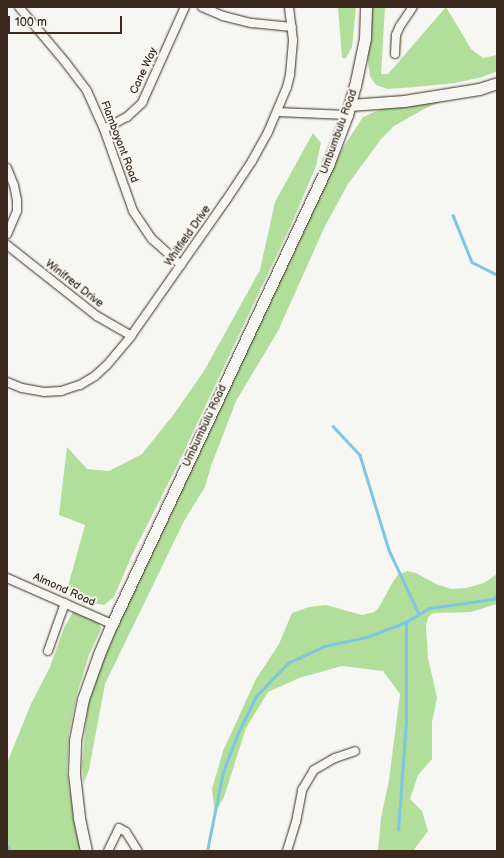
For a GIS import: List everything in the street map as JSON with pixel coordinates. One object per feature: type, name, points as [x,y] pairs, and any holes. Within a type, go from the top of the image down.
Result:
[{"type":"main road","name":"Umbumbulu Road","points":[[86,851],[75,791],[75,740],[83,699],[99,654],[112,624],[328,165],[349,110],[365,38],[366,7]]},
{"type":"main road","points":[[349,110],[479,89],[497,83]]},
{"type":"street","name":"Flamboyant Road","points":[[19,7],[66,63],[87,91],[104,129],[133,211],[152,239],[181,265]]},
{"type":"street","name":"Cane Way","points":[[104,129],[127,117],[142,103],[185,7]]},
{"type":"street","points":[[202,7],[223,16],[252,23],[292,27]]},
{"type":"street","name":"Whitfield Drive","points":[[7,382],[22,388],[44,392],[61,391],[80,385],[95,376],[107,366],[131,336],[242,177],[277,112],[290,75],[292,27],[289,7]]},
{"type":"street","points":[[394,54],[396,35],[413,7]]},
{"type":"street","points":[[277,112],[349,110]]},
{"type":"street","points":[[7,168],[14,185],[17,200],[17,211],[7,234]]},
{"type":"street","name":"Winifred Drive","points":[[7,245],[97,316],[131,336]]},
{"type":"street","name":"Almond Road","points":[[7,578],[112,624]]},
{"type":"street","points":[[48,651],[65,603]]},
{"type":"street","points":[[287,851],[296,822],[302,790],[314,770],[335,758],[355,751]]},
{"type":"street","points":[[108,851],[119,828],[126,832],[138,851]]},
{"type":"green space","points":[[338,7],[356,7],[352,47],[346,58],[342,58]]},
{"type":"green space","points":[[372,7],[385,7],[381,74],[388,74],[446,7],[471,49],[483,58],[497,55],[497,71],[482,77],[455,83],[388,89],[376,85],[370,76],[368,62]]},
{"type":"green space","points":[[443,101],[424,109],[394,126],[381,139],[348,184],[325,226],[278,331],[236,401],[211,466],[205,487],[184,521],[105,684],[89,769],[84,783],[82,767],[90,693],[113,632],[329,174],[344,146],[363,117],[381,109]]},
{"type":"green space","points":[[313,133],[321,143],[316,166],[292,223],[177,466],[132,555],[114,597],[104,605],[88,602],[67,590],[85,525],[59,515],[67,447],[87,469],[109,471],[142,454],[174,414],[204,371],[260,270],[275,202]]},
{"type":"green space","points":[[407,571],[416,573],[436,584],[451,589],[466,588],[484,583],[497,574],[497,604],[471,612],[435,613],[431,614],[428,618],[426,625],[428,658],[437,698],[432,722],[432,759],[418,775],[410,799],[422,811],[428,831],[413,851],[378,851],[381,818],[389,780],[400,694],[383,671],[342,666],[299,678],[268,692],[246,728],[224,797],[215,813],[212,789],[223,751],[256,679],[279,644],[292,613],[309,607],[326,605],[362,615],[374,612],[378,609],[398,575]]},
{"type":"green space","points":[[73,612],[98,621],[101,629],[89,655],[77,694],[69,733],[67,772],[76,831],[81,851],[7,851],[7,763],[31,704],[50,667],[64,628]]},
{"type":"waterway","points":[[453,215],[472,262],[497,275]]},
{"type":"waterway","points":[[333,426],[360,455],[389,550],[419,614]]},
{"type":"waterway","points":[[207,851],[223,772],[238,733],[256,696],[288,663],[324,646],[367,637],[406,622],[429,608],[493,599],[497,595]]},
{"type":"waterway","points":[[398,830],[406,721],[406,622]]}]
